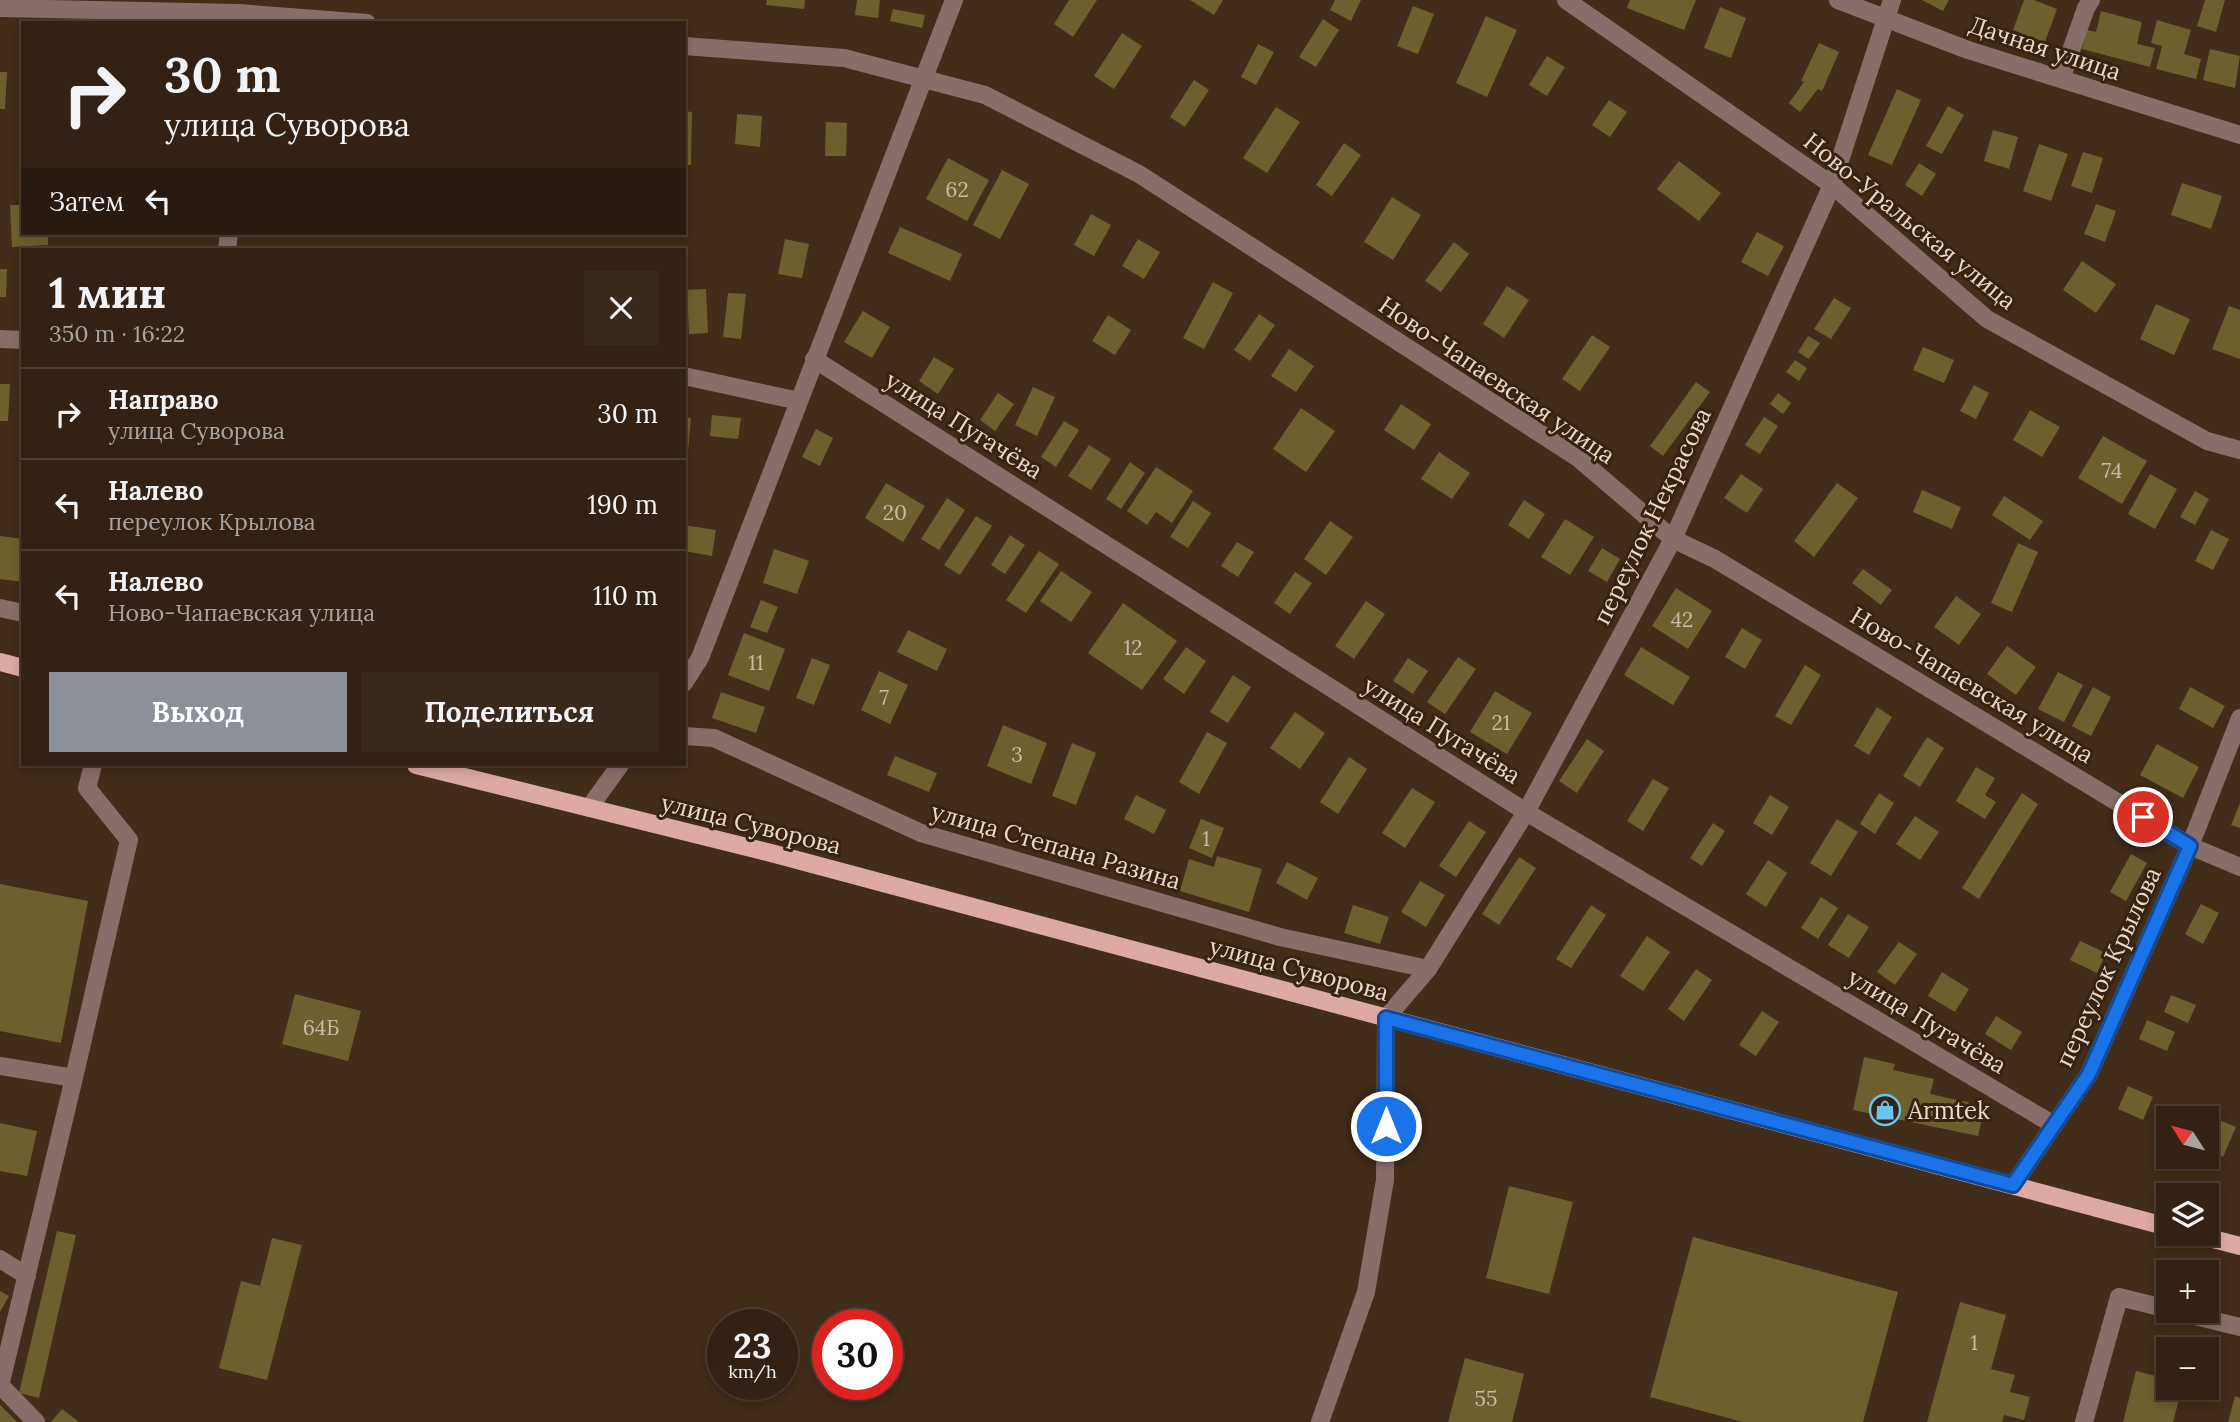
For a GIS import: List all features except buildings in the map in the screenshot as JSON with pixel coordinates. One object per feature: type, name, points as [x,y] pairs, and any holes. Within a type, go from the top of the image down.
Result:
[{"type":"main road","points":[[0,662],[21,667]]},
{"type":"main road","name":"улица Суворова","points":[[420,766],[771,853],[2156,1224]]},
{"type":"main road","points":[[2219,1241],[2240,1246]]},
{"type":"street","points":[[686,680],[700,658],[954,0]]},
{"type":"street","name":"Ново-Уральская улица","points":[[1566,0],[1832,185],[1987,319],[2207,441],[2240,450]]},
{"type":"street","name":"Дачная улица","points":[[1838,0],[1968,50],[2240,135]]},
{"type":"street","name":"переулок Некрасова","points":[[1386,1018],[1427,969],[1526,813],[1673,538],[1832,185],[1892,0]]},
{"type":"street","points":[[2061,79],[2091,0]]},
{"type":"street","points":[[0,8],[238,12],[344,21]]},
{"type":"street","name":"Ново-Чапаевская улица","points":[[686,46],[844,58],[985,95],[1139,174],[1578,458],[1673,538],[1715,559],[2190,846],[2240,867]]},
{"type":"street","points":[[0,339],[21,340]]},
{"type":"street","name":"улица Пугачёва","points":[[814,359],[1526,813],[2054,1125]]},
{"type":"street","points":[[686,376],[799,401]]},
{"type":"street","points":[[0,608],[21,613]]},
{"type":"street","name":"переулок Крылова","points":[[2013,1185],[2089,1074],[2190,846],[2240,718]]},
{"type":"street","name":"улица Степана Разина","points":[[686,736],[714,738],[921,833],[1280,937],[1427,969]]},
{"type":"street","points":[[36,1422],[0,1386],[129,840],[87,788],[93,766]]},
{"type":"street","points":[[589,808],[619,766]]},
{"type":"street","points":[[1320,1422],[1366,1292],[1385,1180],[1386,1018]]},
{"type":"street","points":[[0,1066],[74,1079]]},
{"type":"street","points":[[0,1259],[27,1276]]},
{"type":"street","points":[[2084,1422],[2119,1297],[2156,1306]]},
{"type":"street","points":[[2219,1322],[2240,1327]]},
{"type":"place","name":"Armtek","points":[[1885,1110]]},
{"type":"route","points":[[1386,1126],[1386,1018],[2013,1185],[2089,1074],[2190,846],[2143,817]]}]
